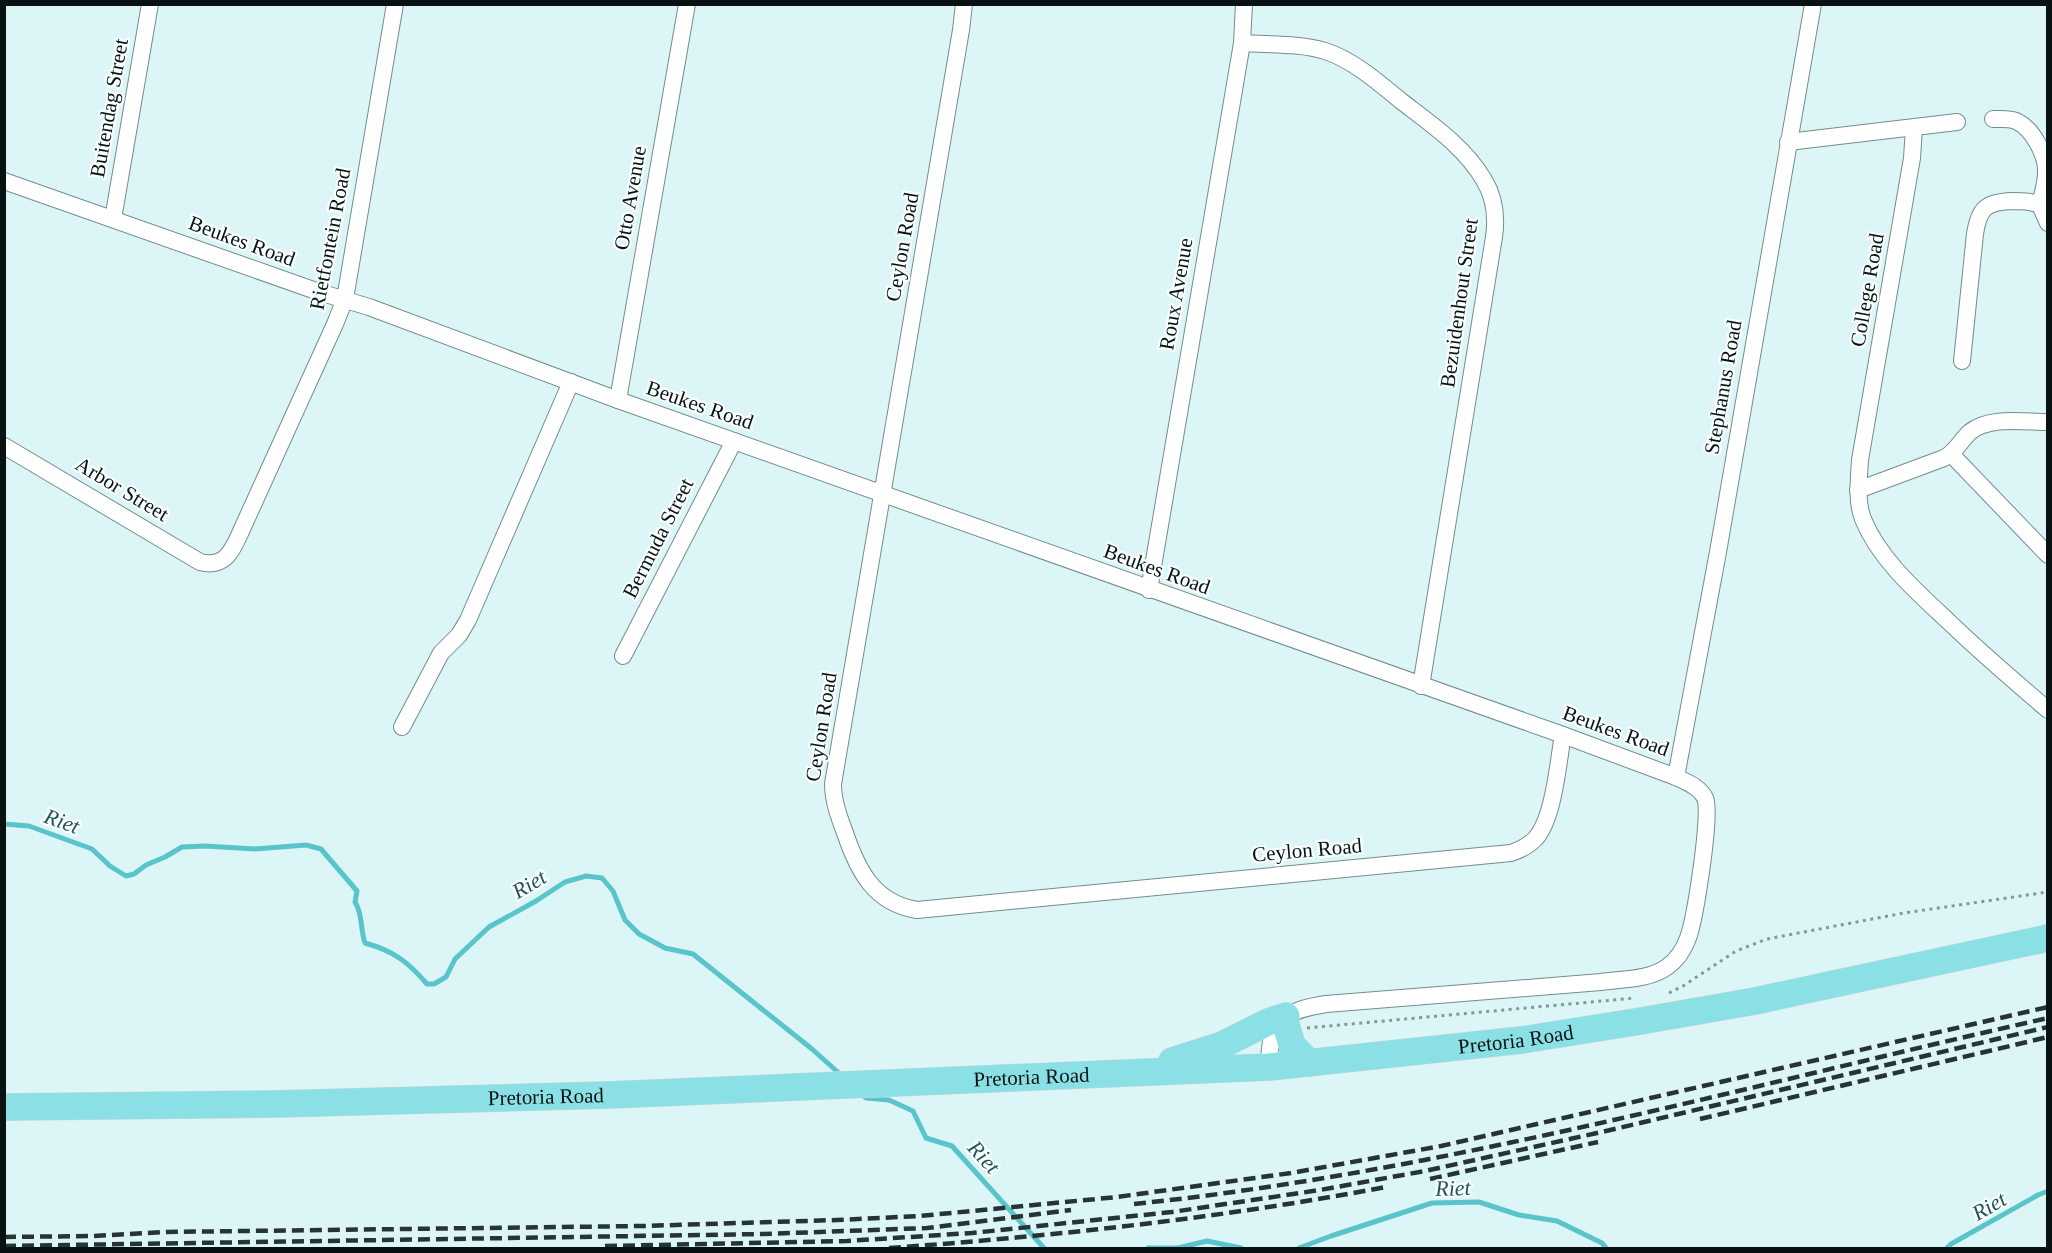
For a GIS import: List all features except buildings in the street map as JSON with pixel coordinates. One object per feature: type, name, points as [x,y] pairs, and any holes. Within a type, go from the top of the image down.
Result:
[{"type":"main road","name":"Pretoria Road","points":[[4,1107],[335,1103],[608,1095],[1269,1067],[1522,1040],[1635,1022],[1755,1001],[2048,938]]},
{"type":"main road","points":[[1143,1072],[1222,1045],[1268,1022],[1285,1017],[1292,1044],[1309,1063]]},
{"type":"street","name":"Buitendag Street","points":[[113,219],[150,4]]},
{"type":"street","name":"Rietfontein Road","points":[[218,563],[227,557],[234,547],[345,299],[395,4]]},
{"type":"street","name":"Otto Avenue","points":[[618,400],[687,4]]},
{"type":"street","name":"Ceylon Road","points":[[964,4],[835,770],[833,798],[853,857],[872,886],[887,900],[901,907],[917,910],[1511,853],[1525,848],[1536,838],[1544,825],[1550,811],[1563,735]]},
{"type":"street","name":"Roux Avenue","points":[[1149,590],[1242,43],[1245,4]]},
{"type":"street","name":"Stephanus Road","points":[[1676,777],[1718,552],[1813,4]]},
{"type":"street","name":"Bezuidenhout Street","points":[[1242,43],[1312,48],[1332,53],[1349,62],[1457,146],[1475,166],[1492,195],[1496,221],[1494,237],[1421,686]]},
{"type":"street","points":[[1993,119],[2008,118],[2018,122],[2026,127],[2037,142],[2047,171],[2040,205],[2048,223]]},
{"type":"street","points":[[1788,142],[1957,122]]},
{"type":"street","name":"College Road","points":[[1914,128],[1912,158],[1860,460],[1858,490],[1862,517],[1869,533],[1899,572],[1957,629],[2048,710]]},
{"type":"street","name":"Beukes Road","points":[[4,180],[319,292],[345,299],[882,495],[1563,735],[1676,777],[1699,790],[1706,800],[1701,875],[1688,937],[1682,950],[1666,968],[1653,974],[1611,981],[1326,1005],[1300,1009],[1285,1017]]},
{"type":"street","points":[[1962,361],[1977,220],[1988,204],[1998,201],[2029,201],[2040,205]]},
{"type":"street","points":[[402,728],[441,652],[459,635],[468,620],[571,382]]},
{"type":"street","points":[[1858,490],[1951,454],[1969,433],[1991,422],[2048,422]]},
{"type":"street","name":"Bermuda Street","points":[[623,656],[734,441]]},
{"type":"street","name":"Arbor Street","points":[[4,446],[200,562],[218,563]]},
{"type":"street","points":[[1951,454],[2048,555]]},
{"type":"street","points":[[1269,1067],[1272,1037],[1285,1017]]},
{"type":"waterway","name":"Riet","points":[[4,824],[29,826],[92,849],[110,866],[126,876],[134,874],[146,865],[182,847],[255,849],[306,845],[321,849],[357,891],[355,902],[365,943],[400,958],[427,984],[434,984],[446,977],[455,959],[489,927],[565,882],[586,876],[602,878],[613,891],[625,920],[639,934],[665,948],[693,954],[841,1075]]},
{"type":"waterway","name":"Riet","points":[[861,1094],[866,1098],[889,1100],[913,1111],[926,1138],[952,1146],[1044,1248]]},
{"type":"waterway","name":"Riet","points":[[1947,1248],[2048,1191]]},
{"type":"waterway","name":"Riet","points":[[1299,1248],[1432,1203],[1479,1202],[1519,1215],[1557,1221],[1602,1243],[1606,1248]]},
{"type":"waterway","name":"Riet","points":[[1148,1248],[1178,1248],[1207,1241],[1241,1248]]},
{"type":"railway","points":[[4,1237],[166,1232],[642,1226],[837,1220],[920,1216],[1117,1197],[1291,1173],[1441,1146],[2048,1007]]},
{"type":"railway","points":[[1134,1204],[1250,1190],[1480,1149],[2048,1018]]},
{"type":"railway","points":[[605,1246],[847,1241],[972,1233],[1172,1212],[1320,1190],[1425,1171],[1606,1131],[2048,1027]]},
{"type":"railway","points":[[1700,1119],[2048,1037]]},
{"type":"railway","points":[[1430,1179],[1598,1142]]},
{"type":"railway","points":[[889,1248],[1138,1225],[1262,1208],[1386,1187]]},
{"type":"railway","points":[[4,1246],[764,1234],[927,1228],[1071,1210]]}]
